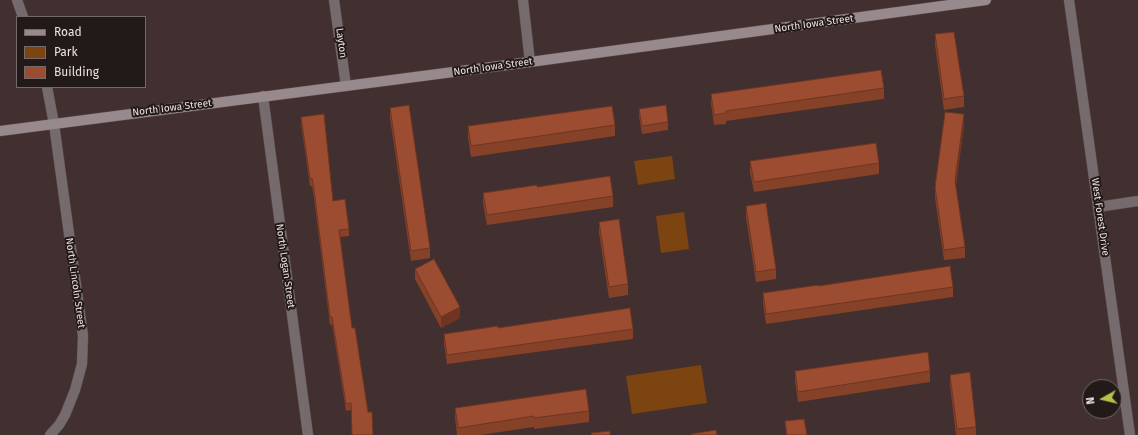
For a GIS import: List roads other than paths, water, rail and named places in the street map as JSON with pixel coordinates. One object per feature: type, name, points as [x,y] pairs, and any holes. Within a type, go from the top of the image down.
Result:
[{"type":"street","points":[[17,0],[23,16]]},
{"type":"street","name":"Layton","points":[[334,0],[346,86]]},
{"type":"street","points":[[523,0],[530,62]]},
{"type":"street","name":"North Iowa Street","points":[[0,131],[530,62],[986,0]]},
{"type":"street","name":"West Forest Drive","points":[[1069,0],[1130,435]]},
{"type":"street","name":"North Lincoln Street","points":[[47,88],[54,124],[81,319],[83,351],[79,377],[70,403],[59,424],[50,435]]},
{"type":"street","name":"North Logan Street","points":[[263,96],[308,435]]},
{"type":"street","points":[[1098,207],[1138,201]]}]
